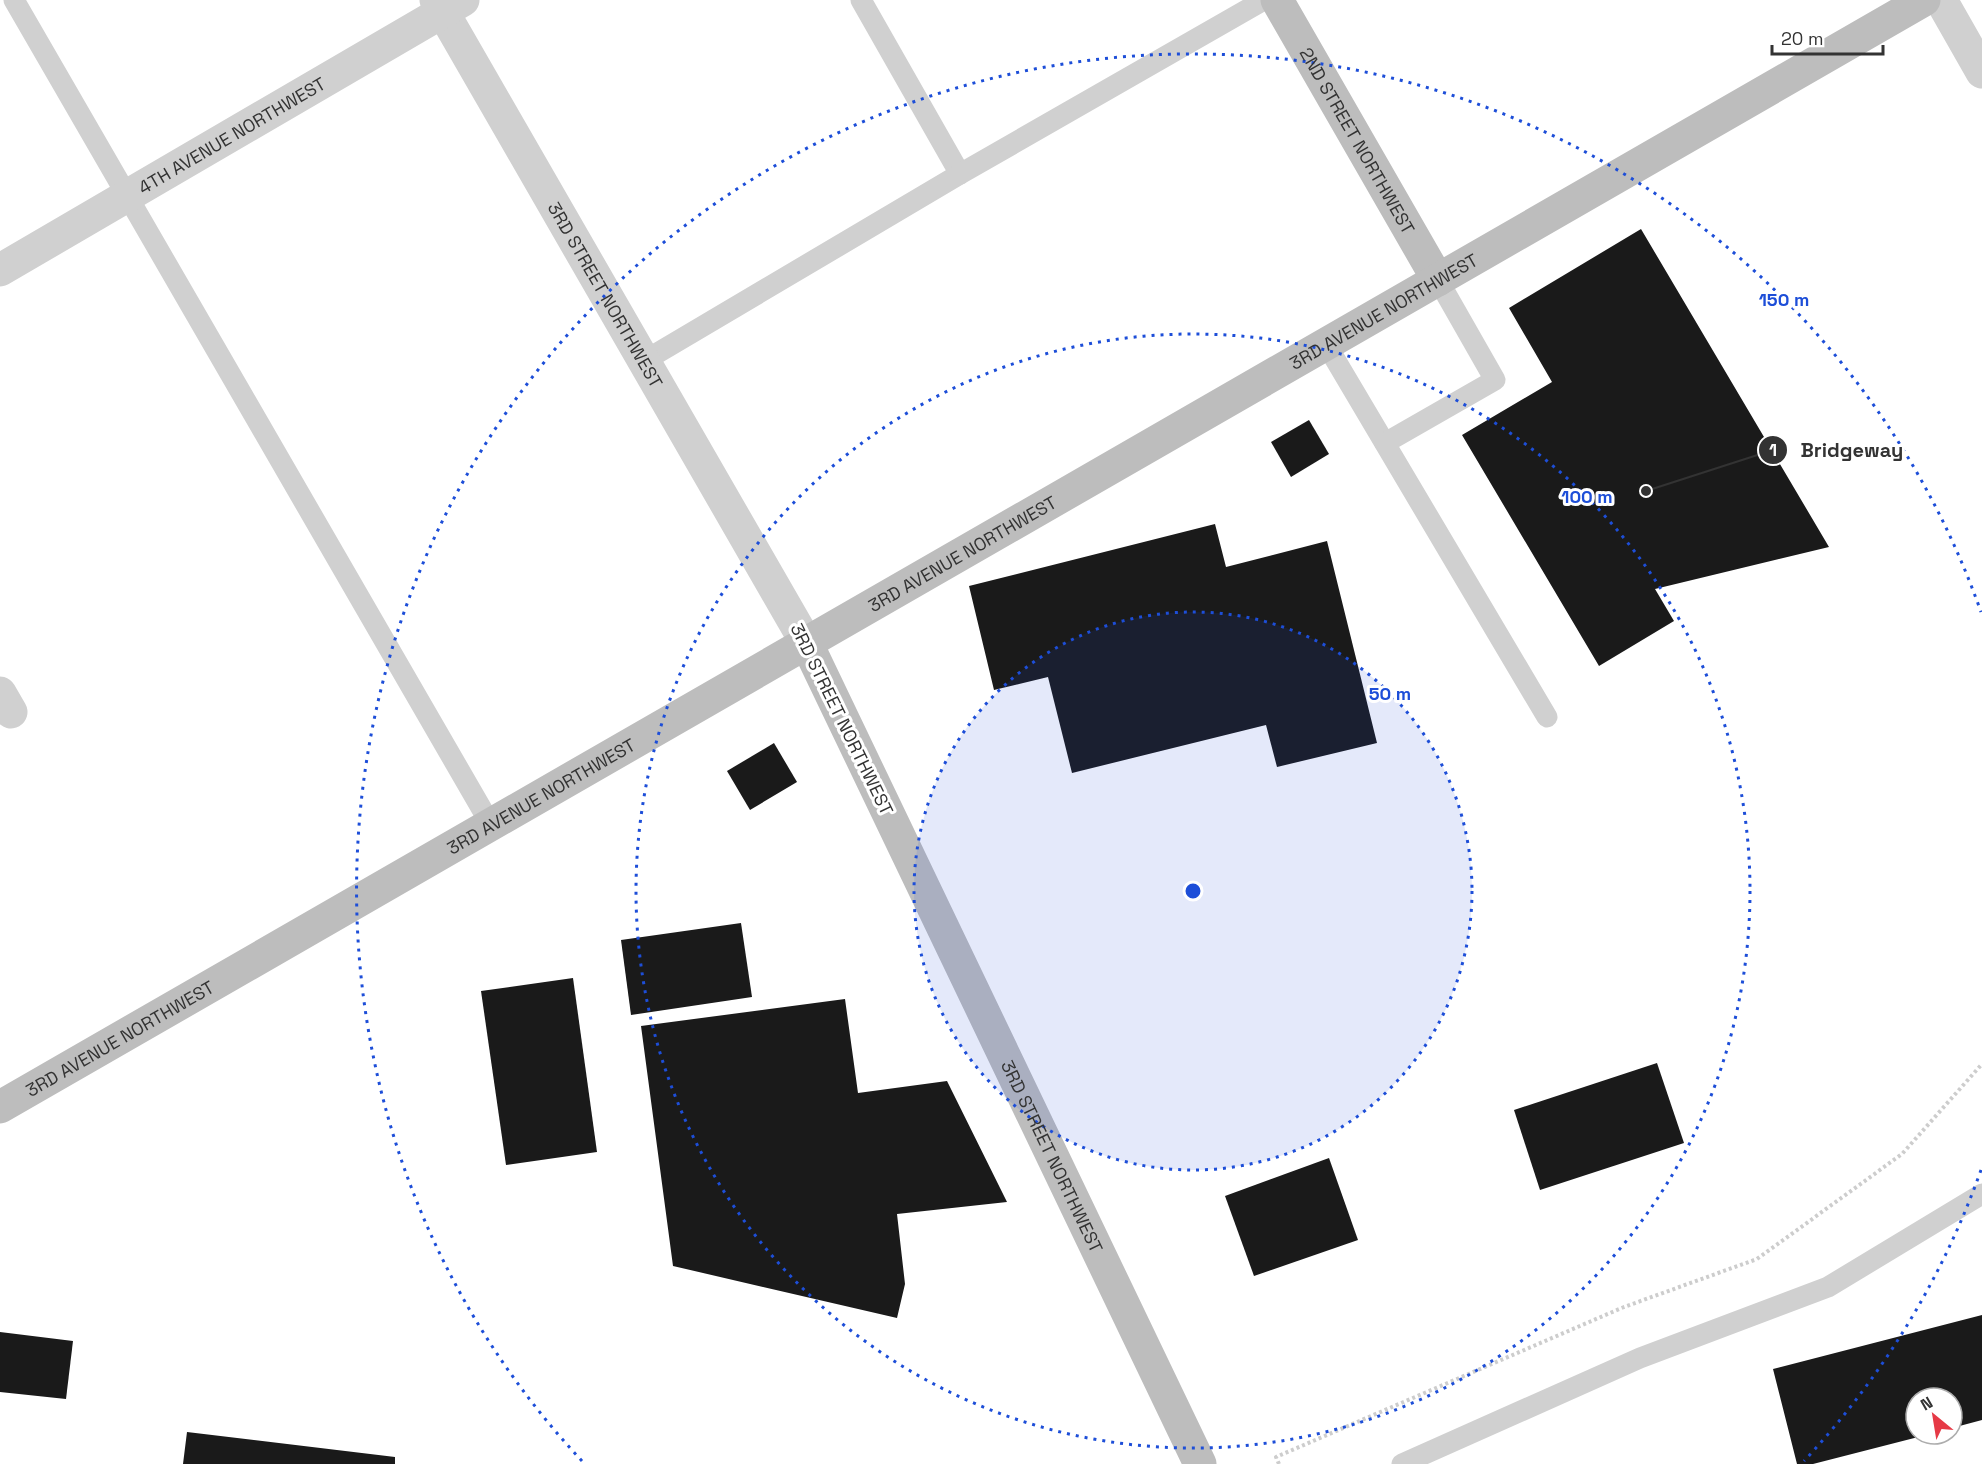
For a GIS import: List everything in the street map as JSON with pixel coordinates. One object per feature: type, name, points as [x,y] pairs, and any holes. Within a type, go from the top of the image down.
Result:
[{"type":"main road","name":"2ND STREET NORTHWEST","points":[[1277,0],[1438,280]]},
{"type":"main road","name":"3RD AVENUE NORTHWEST","points":[[0,1107],[1924,0]]},
{"type":"main road","name":"3RD STREET NORTHWEST","points":[[807,644],[1200,1464]]},
{"type":"street","points":[[1941,0],[1982,72]]},
{"type":"street","name":"4TH AVENUE NORTHWEST","points":[[0,270],[447,4]]},
{"type":"street","name":"3RD STREET NORTHWEST","points":[[447,4],[644,361],[807,644]]},
{"type":"lane","points":[[14,0],[491,825]]},
{"type":"lane","points":[[861,0],[960,174]]},
{"type":"lane","points":[[644,361],[960,174],[1264,0]]},
{"type":"lane","points":[[1385,443],[1495,380],[1438,280]]},
{"type":"lane","points":[[1326,344],[1547,717]]},
{"type":"lane","points":[[1402,1464],[1640,1358],[1828,1287],[1982,1194]]},
{"type":"path","points":[[1279,1464],[1276,1457],[1624,1307],[1757,1259],[1902,1154],[1982,1064]]},
{"type":"building","points":[[1641,229],[1829,547],[1655,589],[1674,621],[1599,666],[1462,435],[1552,382],[1509,308]]},
{"type":"building","points":[[1309,420],[1329,454],[1291,477],[1271,442]]},
{"type":"building","points":[[1215,524],[1226,567],[1327,541],[1377,743],[1277,767],[1266,725],[1072,773],[1048,677],[994,690],[969,586]]},
{"type":"building","points":[[774,743],[797,782],[750,810],[727,771]]},
{"type":"building","points":[[741,923],[752,997],[631,1015],[621,940]]},
{"type":"building","points":[[573,978],[597,1152],[506,1165],[481,991]]},
{"type":"building","points":[[845,999],[858,1093],[947,1081],[1007,1202],[897,1214],[905,1284],[897,1318],[673,1266],[641,1026]]},
{"type":"building","points":[[1657,1063],[1684,1143],[1540,1190],[1514,1110]]},
{"type":"building","points":[[1329,1158],[1358,1240],[1254,1276],[1225,1196]]},
{"type":"building","points":[[1982,1315],[1982,1420],[1964,1425],[1964,1386],[1904,1386],[1904,1441],[1813,1464],[1797,1464],[1773,1369]]},
{"type":"building","points":[[0,1332],[73,1341],[66,1399],[0,1392]]},
{"type":"building","points":[[187,1432],[395,1457],[395,1464],[183,1464]]},
{"type":"place","name":"Bridgeway","points":[[1646,491]]}]
